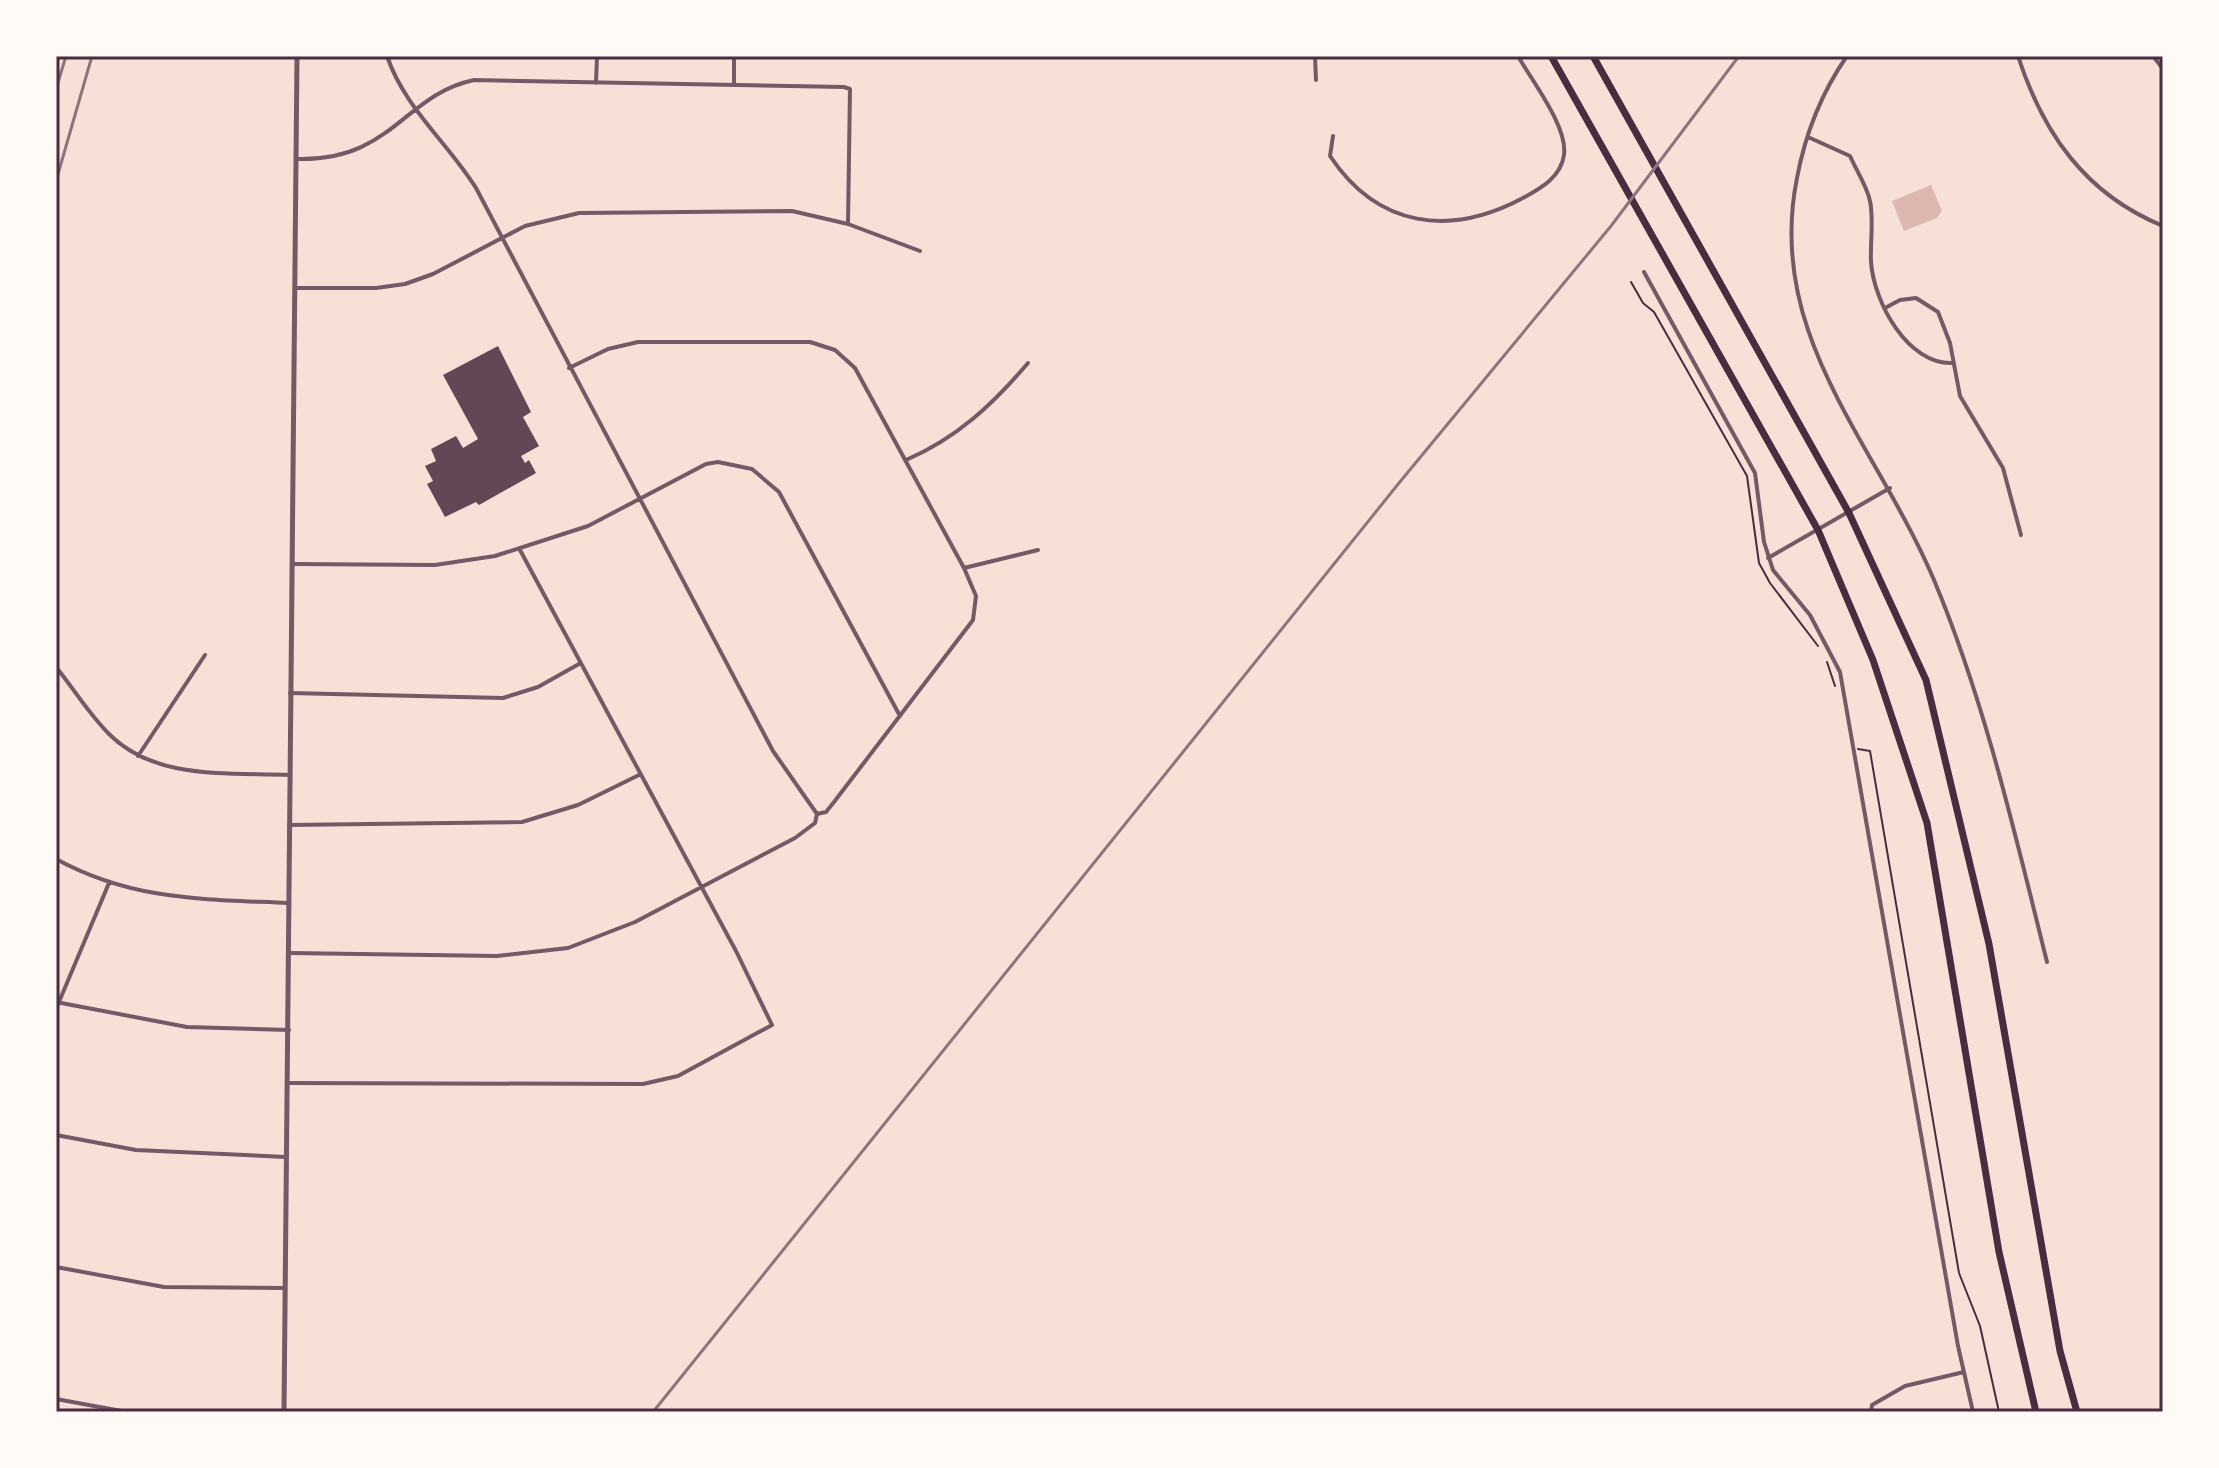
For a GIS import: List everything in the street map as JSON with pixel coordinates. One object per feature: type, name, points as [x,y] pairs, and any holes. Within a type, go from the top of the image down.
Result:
[{"type":"highway","points":[[1551,56],[1818,530],[1873,660],[1927,823],[1999,1252],[2036,1412]]},
{"type":"highway","points":[[1593,56],[1849,513],[1926,680],[1989,944],[2060,1351],[2077,1412]]},
{"type":"street","points":[[284,1412],[297,56]]},
{"type":"street","points":[[290,953],[533,954],[602,937],[806,831],[815,823],[817,814],[773,751],[459,160],[398,84],[387,56]]},
{"type":"street","points":[[596,83],[597,56]]},
{"type":"street","points":[[734,56],[734,85]]},
{"type":"street","points":[[1315,56],[1316,80]]},
{"type":"street","points":[[1333,136],[1330,156],[1340,170],[1364,195],[1398,214],[1454,222],[1503,209],[1557,175],[1564,155],[1560,129],[1519,56]]},
{"type":"street","points":[[1847,56],[1824,95],[1808,137],[1793,196],[1791,260],[1798,305],[1809,341],[1890,488],[1934,581],[1989,741],[2047,962]]},
{"type":"street","points":[[2018,56],[2033,102],[2063,150],[2103,190],[2163,226]]},
{"type":"street","points":[[2153,56],[2163,69]]},
{"type":"street","points":[[296,159],[325,158],[353,152],[381,139],[451,87],[474,80],[850,89],[848,224]]},
{"type":"street","points":[[1808,137],[1850,156],[1870,200],[1871,262],[1885,308],[1921,356],[1953,363]]},
{"type":"street","points":[[296,288],[376,288],[405,284],[433,274],[543,219],[579,213],[770,209],[848,224],[920,251]]},
{"type":"street","points":[[1644,272],[1755,473],[1768,558],[1779,581],[1810,615],[1840,672],[1973,1412]]},
{"type":"street","points":[[1885,308],[1908,298],[1933,306],[1946,328],[1960,396],[2003,468],[2021,535]]},
{"type":"street","points":[[569,368],[608,349],[638,342],[823,345],[841,354],[855,368],[964,568],[976,596],[973,620],[826,812],[817,814]]},
{"type":"street","points":[[906,460],[961,430],[996,400],[1028,363]]},
{"type":"street","points":[[294,564],[435,565],[520,550],[588,526],[706,464],[730,462],[762,475],[779,492],[900,716]]},
{"type":"street","points":[[1768,558],[1890,488]]},
{"type":"street","points":[[288,1083],[643,1084],[678,1076],[772,1025],[736,951],[520,550]]},
{"type":"street","points":[[964,568],[1038,550]]},
{"type":"street","points":[[138,756],[205,655]]},
{"type":"street","points":[[290,693],[503,698],[538,687],[579,664]]},
{"type":"street","points":[[56,667],[107,732],[138,756],[181,770],[290,775]]},
{"type":"street","points":[[289,825],[522,822],[570,809],[639,775]]},
{"type":"street","points":[[56,859],[109,883],[163,896],[288,903]]},
{"type":"street","points":[[56,1009],[109,883]]},
{"type":"street","points":[[57,1002],[187,1027],[289,1030]]},
{"type":"street","points":[[56,1135],[136,1150],[286,1157]]},
{"type":"street","points":[[56,1267],[164,1287],[285,1288]]},
{"type":"street","points":[[1871,1412],[1872,1405],[1905,1386],[1964,1372]]},
{"type":"street","points":[[56,1399],[127,1412]]},
{"type":"path","points":[[1631,282],[1643,303],[1654,312],[1743,467],[1759,563],[1770,583],[1821,651]]},
{"type":"path","points":[[1826,661],[1837,691]]},
{"type":"path","points":[[1853,750],[1870,751],[1957,1263],[1980,1326],[1999,1412]]},
{"type":"shaded area","points":[[1931,185],[1942,211],[1937,218],[1904,231],[1892,201]]},
{"type":"building","points":[[498,346],[531,412],[523,417],[539,446],[521,456],[525,463],[529,460],[536,473],[479,505],[476,502],[445,517],[427,484],[433,481],[425,466],[436,461],[431,449],[456,436],[463,448],[478,439],[443,375]]},
{"type":"railway","points":[[56,89],[66,56]]},
{"type":"railway","points":[[56,181],[92,56]]},
{"type":"railway","points":[[653,1412],[1399,483],[1611,226],[1739,56]]}]
